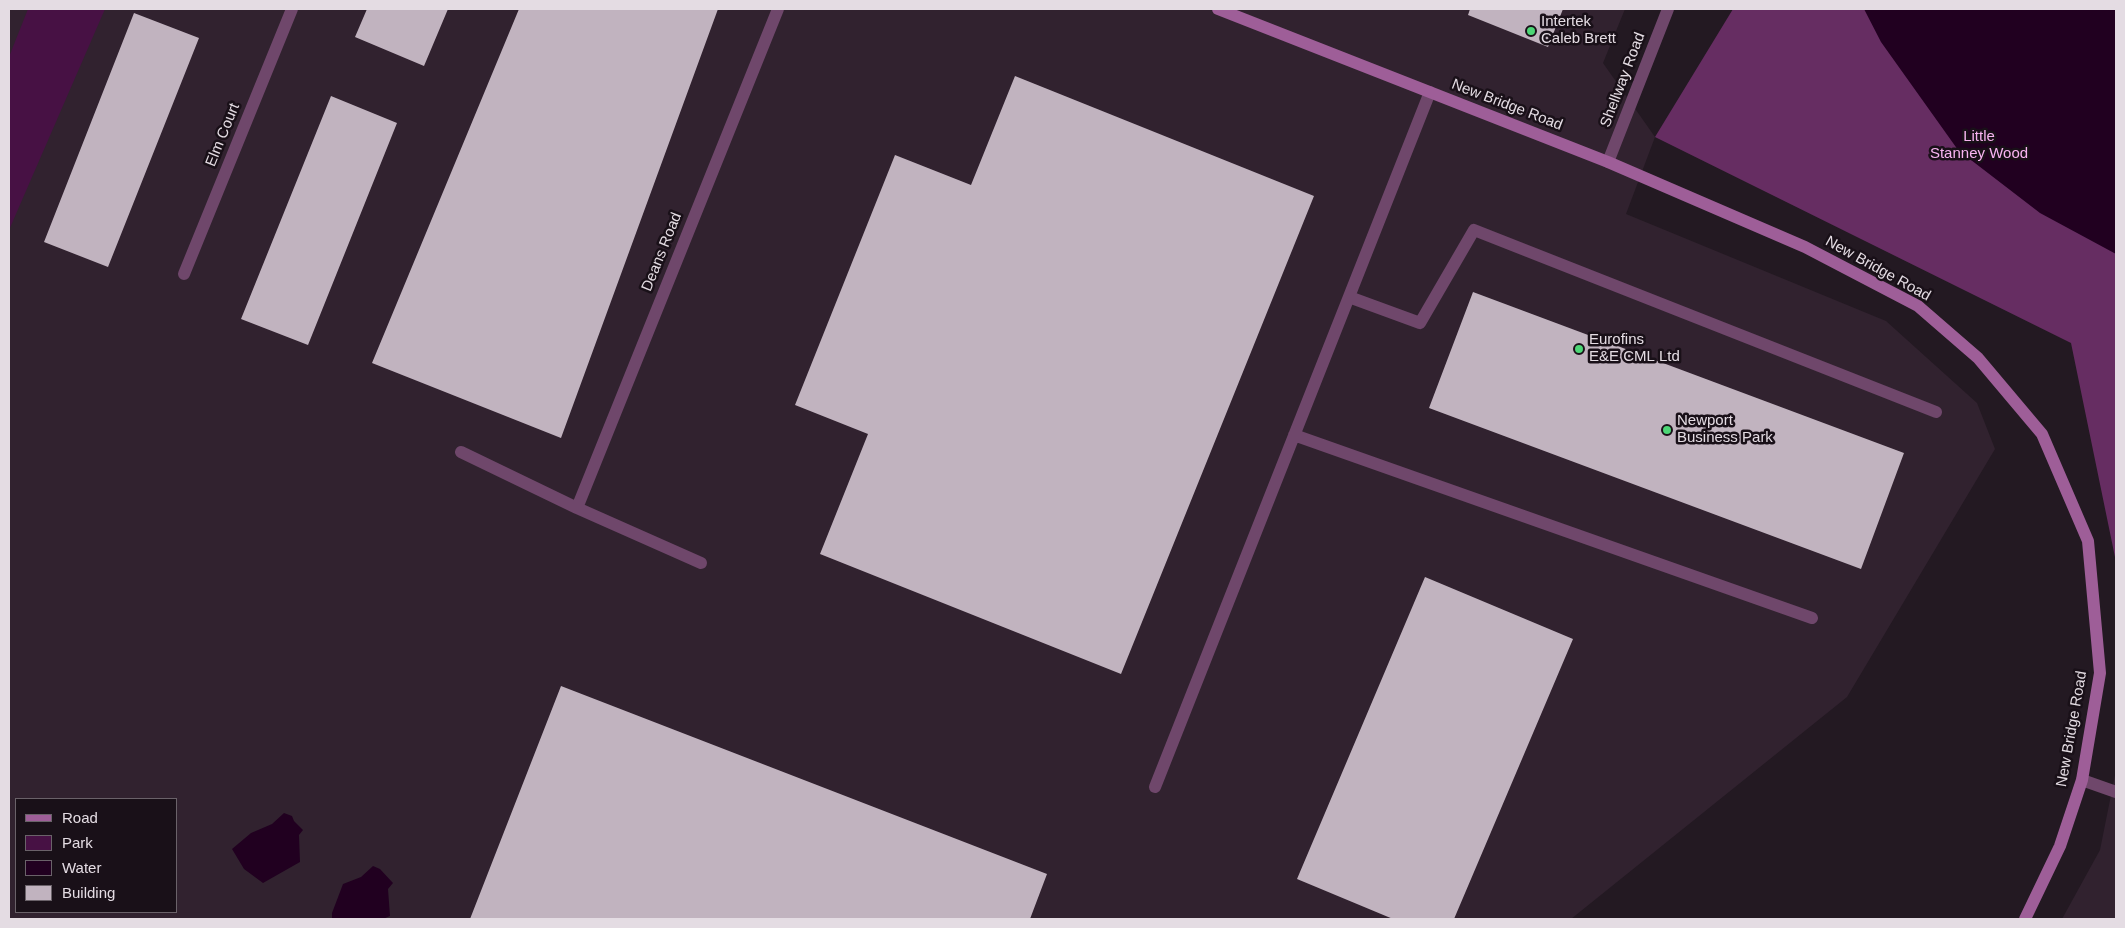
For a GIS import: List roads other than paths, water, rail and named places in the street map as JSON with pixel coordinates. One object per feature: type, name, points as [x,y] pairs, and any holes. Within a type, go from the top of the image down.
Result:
[{"type":"street","name":"Elm Court","points":[[184,274],[292,9]]},
{"type":"street","name":"Deans Road","points":[[576,508],[778,9]]},
{"type":"street","name":"New Bridge Road","points":[[1218,9],[1608,162],[1804,247],[1918,306],[1978,358],[2042,434],[2088,542],[2100,673],[2082,780],[2060,846],[2025,919]]},
{"type":"street","name":"Shellway Road","points":[[1608,162],[1668,9]]},
{"type":"street","points":[[1155,786],[1430,92]]},
{"type":"street","points":[[1349,297],[1420,323],[1474,230],[1936,412]]},
{"type":"street","points":[[1294,435],[1812,618]]},
{"type":"street","points":[[461,452],[576,508],[701,563]]},
{"type":"street","points":[[2082,780],[2116,792]]},
{"type":"water","points":[[1864,9],[2116,9],[2116,254],[2040,213],[1958,150],[1881,42]]},
{"type":"water","points":[[284,813],[292,816],[294,821],[303,830],[299,835],[300,862],[263,883],[244,869],[232,849],[251,833],[272,824]]},
{"type":"water","points":[[373,866],[380,869],[393,883],[388,889],[390,916],[383,919],[332,919],[332,913],[343,884],[361,877]]},
{"type":"place","name":"Intertek Caleb Brett","points":[[1531,31]]},
{"type":"place","name":"Eurofins E&E CML Ltd","points":[[1579,349]]},
{"type":"place","name":"Newport Business Park","points":[[1667,430]]},
{"type":"park label","name":"Little Stanney Wood","points":[[1979,146]]}]
